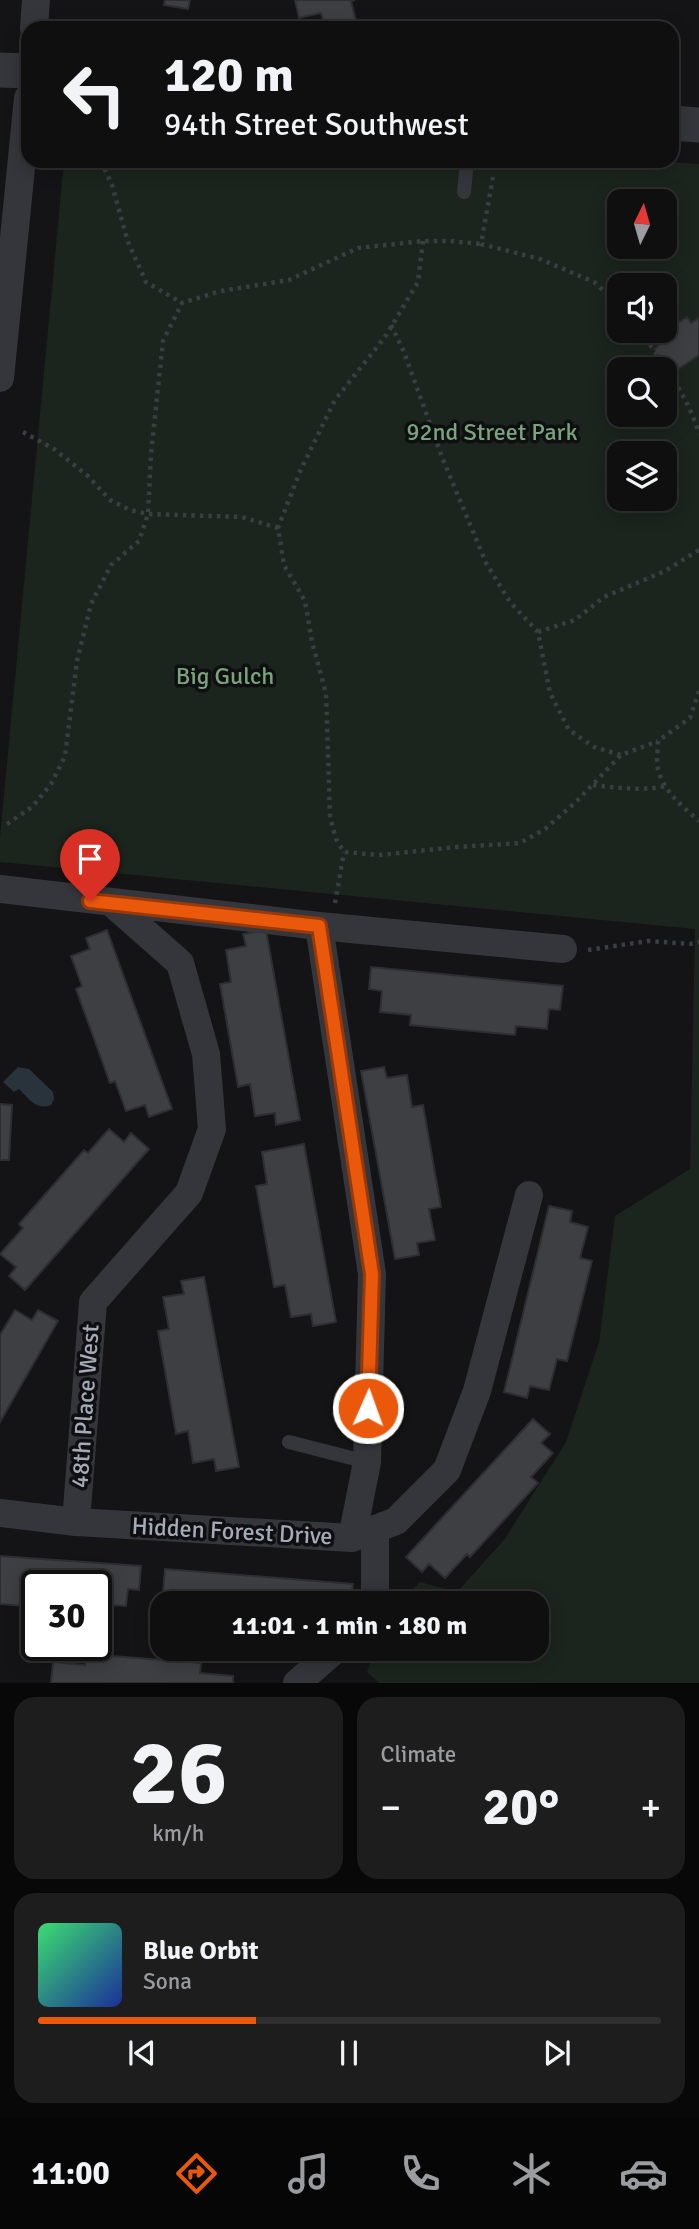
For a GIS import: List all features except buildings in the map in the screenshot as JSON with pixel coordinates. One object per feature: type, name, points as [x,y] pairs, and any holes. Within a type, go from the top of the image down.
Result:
[{"type":"street","points":[[34,21],[36,0]]},
{"type":"street","points":[[0,70],[21,71]]},
{"type":"street","points":[[679,124],[699,125]]},
{"type":"street","points":[[0,378],[21,168]]},
{"type":"street","points":[[0,889],[319,926],[563,948]]},
{"type":"street","name":"48th Place West","points":[[76,1522],[93,1302],[189,1193],[212,1129],[206,1054],[180,962],[113,904]]},
{"type":"street","points":[[319,926],[372,1274],[363,1534],[373,1591]]},
{"type":"street","points":[[363,1534],[397,1521],[447,1470],[477,1391],[529,1195]]},
{"type":"street","name":"Hidden Forest Drive","points":[[0,1513],[76,1522],[363,1534]]},
{"type":"street","points":[[297,1683],[322,1661]]},
{"type":"lane","points":[[464,192],[466,168]]},
{"type":"lane","points":[[289,1442],[367,1462]]},
{"type":"path","points":[[104,168],[112,184],[128,242],[146,282],[182,303]]},
{"type":"path","points":[[481,244],[493,177]]},
{"type":"path","points":[[319,926],[334,908],[344,852],[336,839],[330,817],[326,693],[312,642],[305,601],[284,565],[278,528],[301,469],[335,400],[385,337],[418,282],[423,241]]},
{"type":"path","points":[[7,824],[32,807],[51,784],[65,756],[77,661],[91,604],[111,565],[139,541],[148,514],[150,454],[163,341],[182,303],[221,291],[289,280],[358,248],[423,241],[481,244],[540,259],[594,282],[607,294]]},
{"type":"path","points":[[391,325],[486,563],[510,602],[538,632],[550,693],[569,730],[594,747],[621,755]]},
{"type":"path","points":[[649,343],[670,373],[695,420],[699,434]]},
{"type":"path","points":[[23,432],[54,449],[88,476],[110,500],[130,510],[148,514],[242,517],[278,528]]},
{"type":"path","points":[[538,632],[575,620],[604,597],[665,571],[699,550]]},
{"type":"path","points":[[344,852],[380,855],[520,843],[545,829],[621,755],[658,741],[690,718],[699,691]]},
{"type":"path","points":[[658,741],[657,768],[666,786],[680,804],[699,821]]},
{"type":"path","points":[[592,785],[625,789],[666,786]]},
{"type":"path","points":[[563,948],[590,950],[649,941],[690,944],[699,942]]},
{"type":"green space","name":"Big Gulch","points":[[679,163],[699,164],[699,1683],[379,1683],[367,1672],[371,1661],[549,1661],[549,1591],[458,1591],[504,1540],[566,1442],[599,1342],[615,1216],[690,1169],[695,929],[0,862],[0,837],[63,168],[679,168]]},
{"type":"green space","name":"Big Gulch","points":[[420,1582],[453,1591],[411,1591]]},
{"type":"shaded area","points":[[18,1067],[29,1069],[53,1092],[51,1105],[37,1105],[19,1089],[14,1092],[3,1082]]},
{"type":"route","points":[[90,901],[319,926],[372,1274],[368,1408]]},
{"type":"park label","name":"92nd Street Park","points":[[492,432]]}]
